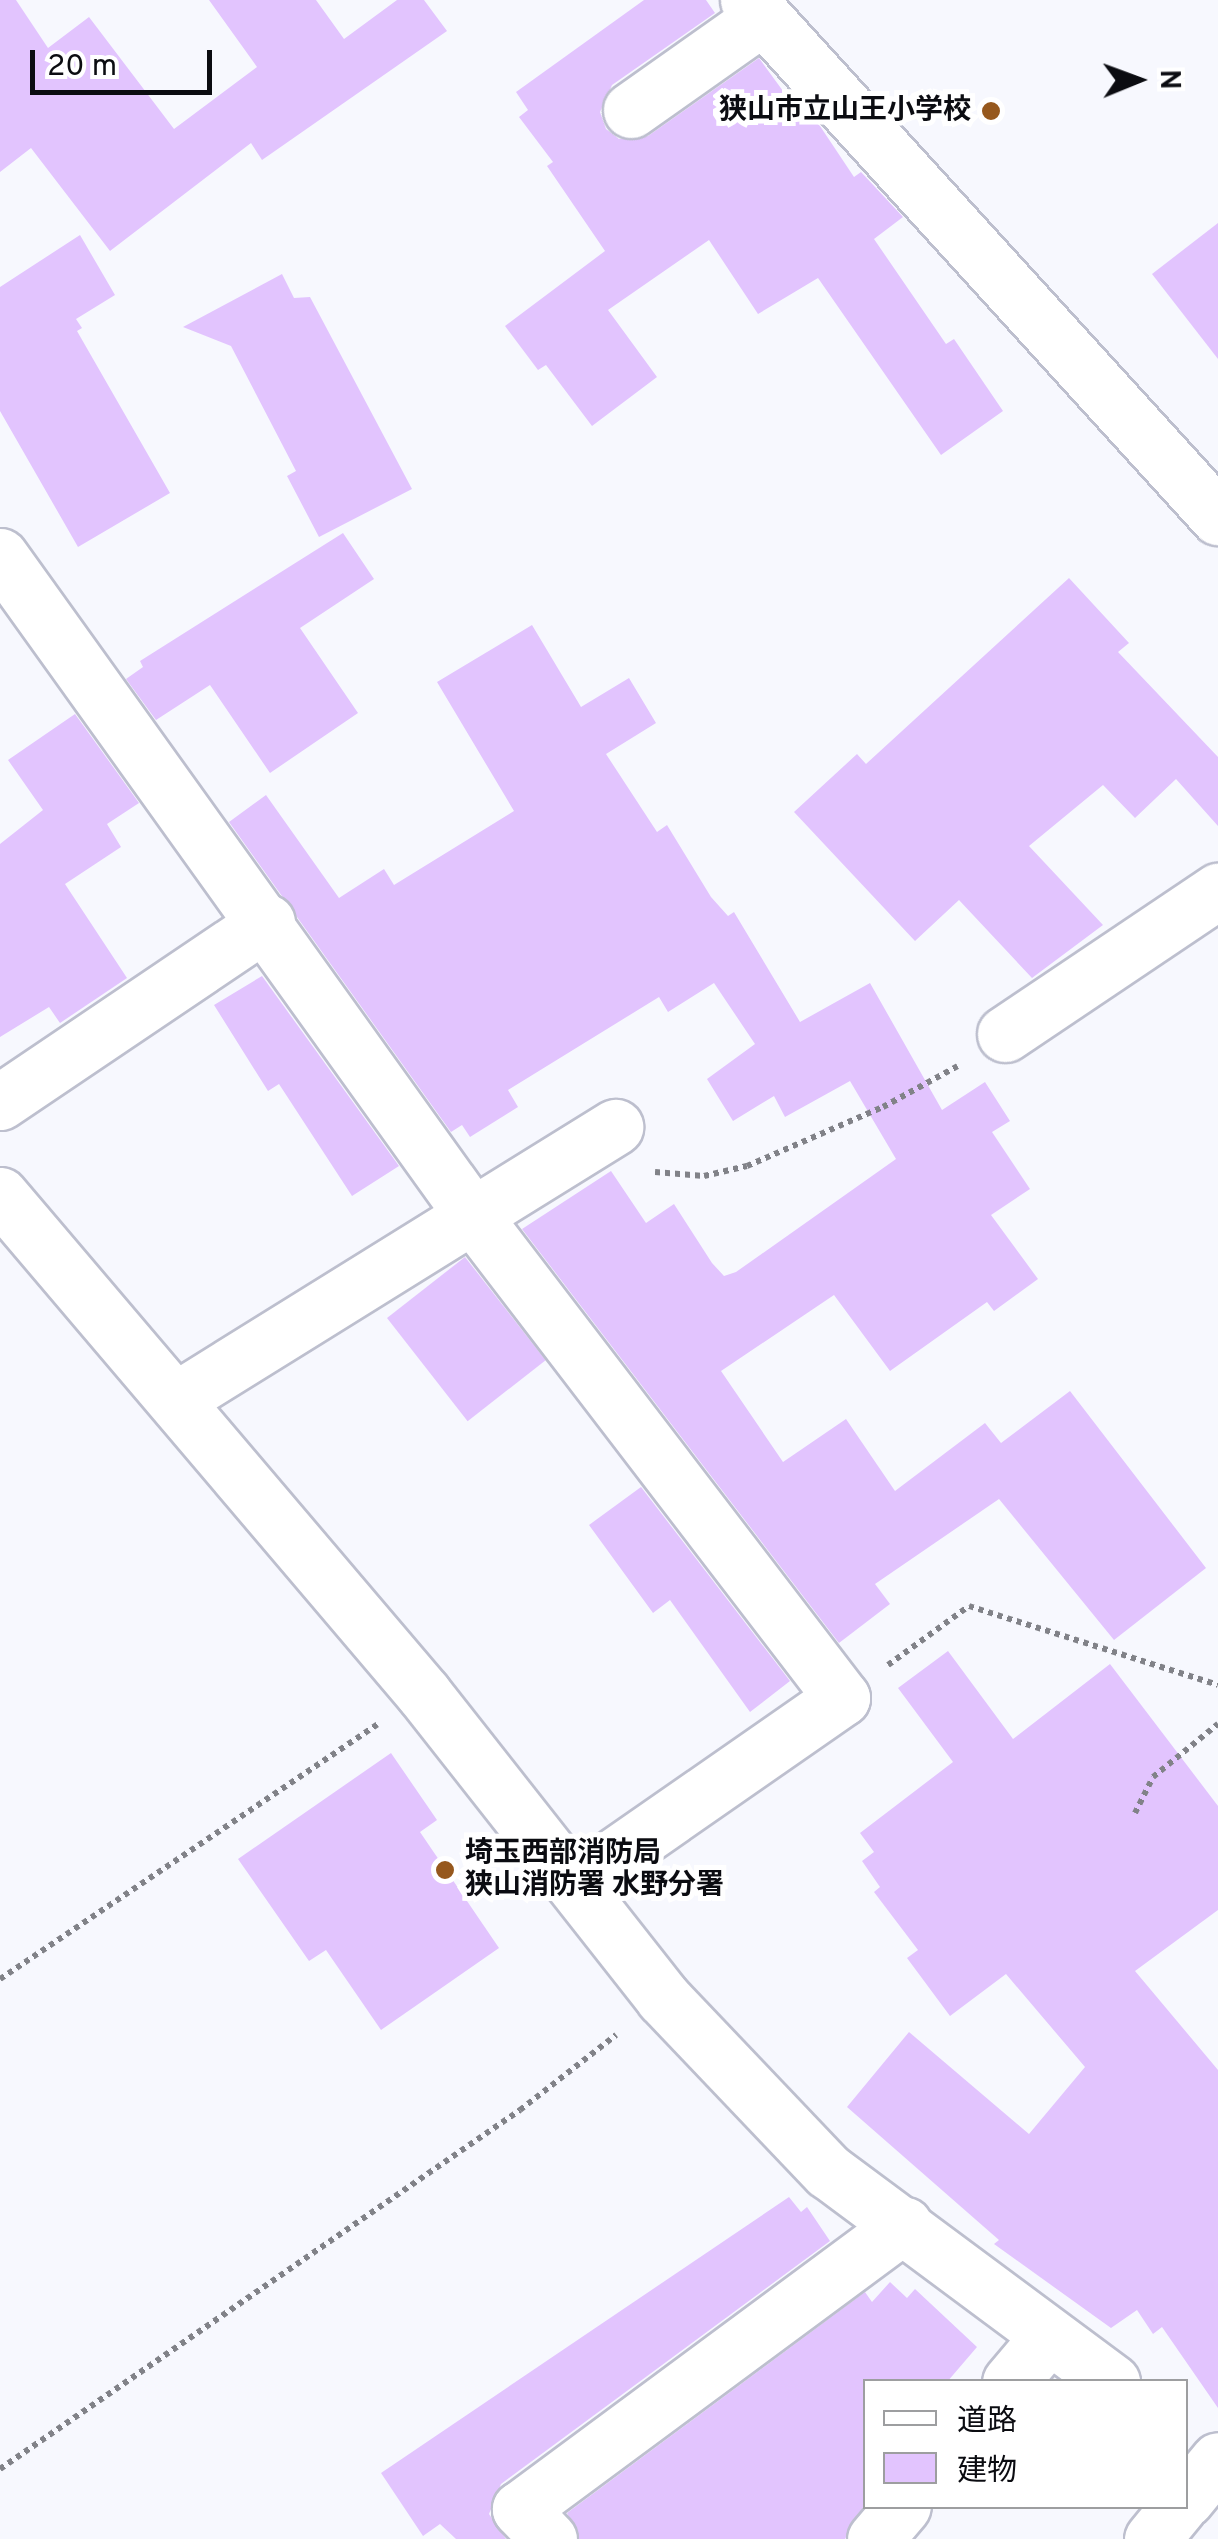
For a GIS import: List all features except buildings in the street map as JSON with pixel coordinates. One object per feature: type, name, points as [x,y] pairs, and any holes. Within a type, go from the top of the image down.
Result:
[{"type":"street","points":[[632,110],[755,9],[1218,517]]},
{"type":"street","points":[[0,556],[474,1216],[842,1698],[577,1882]]},
{"type":"street","points":[[1005,1034],[1218,891]]},
{"type":"street","points":[[0,1102],[266,922]]},
{"type":"street","points":[[177,1399],[614,1126]]},
{"type":"street","points":[[0,1195],[424,1694],[577,1882],[663,1998],[828,2170],[1047,2338],[1108,2379]]},
{"type":"street","points":[[549,2539],[520,2510],[904,2225]]},
{"type":"street","points":[[1013,2379],[1047,2338]]},
{"type":"street","points":[[1188,2433],[1218,2456],[1188,2496]]},
{"type":"street","points":[[875,2539],[900,2509]]},
{"type":"street","points":[[1152,2539],[1177,2509]]},
{"type":"path","points":[[614,1126],[650,1170],[704,1176],[746,1166],[883,1107],[1005,1034]]},
{"type":"path","points":[[842,1698],[969,1606],[1218,1686]]},
{"type":"path","points":[[0,1979],[424,1694]]},
{"type":"path","points":[[1135,1814],[1152,1777],[1218,1724]]},
{"type":"path","points":[[0,2469],[520,2110],[663,1998]]},
{"type":"place","name":"狭山市立山王小学校","points":[[991,111]]},
{"type":"place","name":"埼玉西部消防局 狭山消防署 水野分署","points":[[445,1870]]}]
